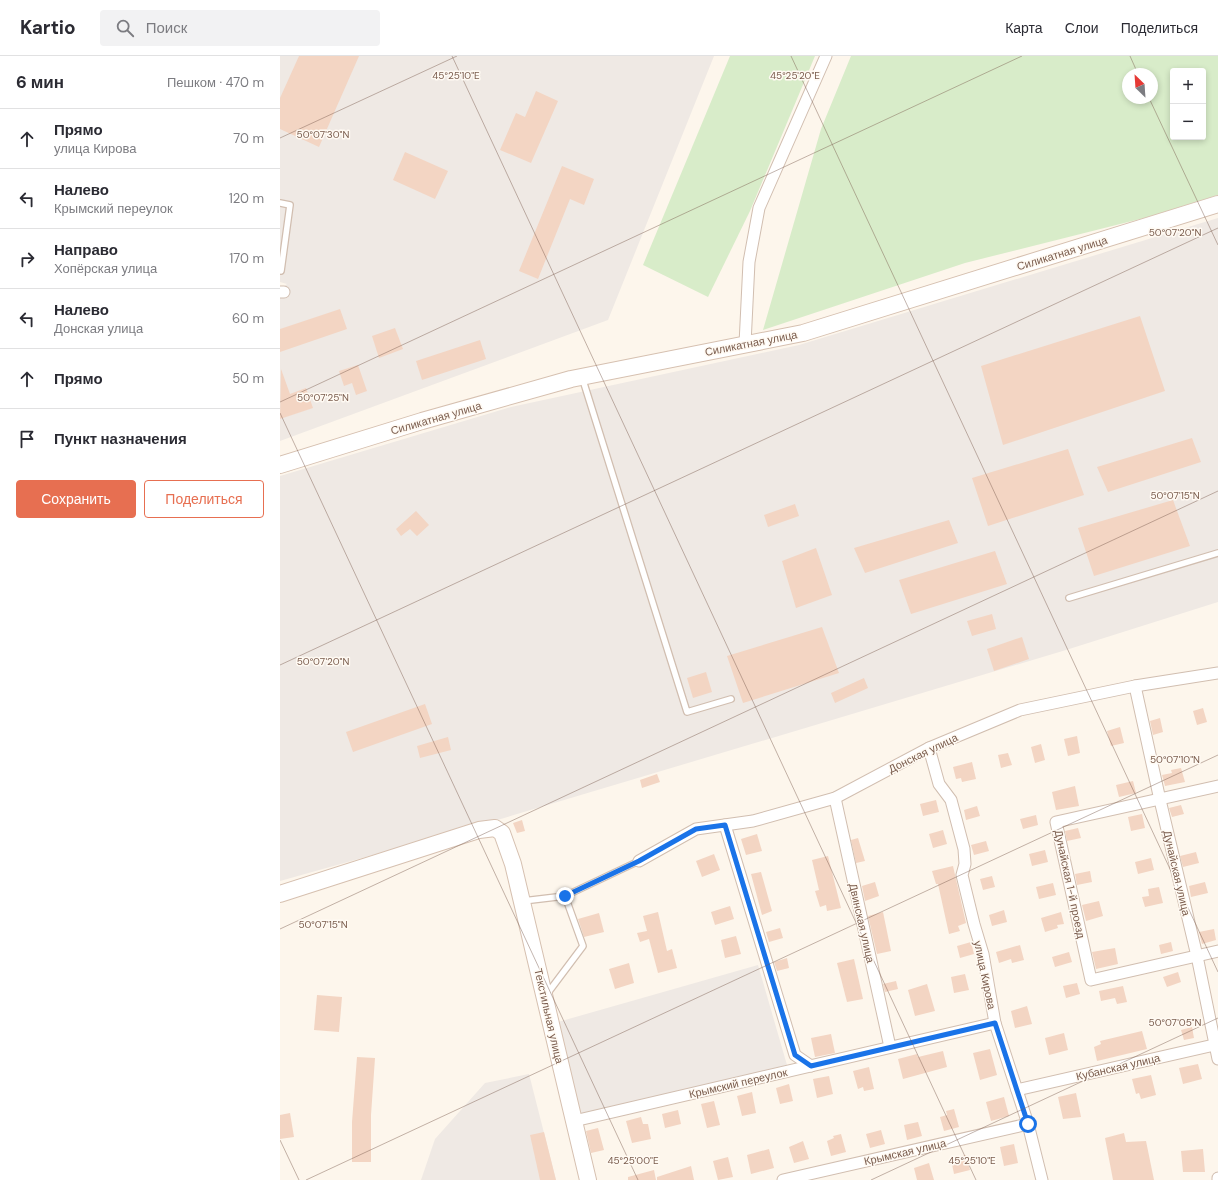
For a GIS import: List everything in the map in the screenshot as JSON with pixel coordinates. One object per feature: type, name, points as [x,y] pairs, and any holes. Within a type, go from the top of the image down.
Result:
[{"type":"street","points":[[745,344],[749,262],[760,208],[826,56]]},
{"type":"street","name":"Силикатная улица","points":[[280,465],[422,421],[582,377],[803,333],[1218,204]]},
{"type":"street","name":"Донская улица","points":[[639,861],[696,829],[753,821],[835,798],[929,748],[1020,710],[1136,686],[1218,673]]},
{"type":"street","name":"Дунайская улица","points":[[1136,686],[1160,800],[1217,1044],[1218,1059]]},
{"type":"street","name":"улица Кирова","points":[[929,748],[939,784],[951,800],[964,848],[965,864],[962,875],[983,954],[995,1023],[1028,1124],[1042,1180]]},
{"type":"street","name":"Дунайская 1-й проезд","points":[[1218,786],[1056,822],[1090,980],[1218,951]]},
{"type":"street","name":"Двинская улица","points":[[835,798],[890,1047]]},
{"type":"street","points":[[725,825],[795,1055],[811,1066]]},
{"type":"street","name":"Текстильная улица","points":[[280,894],[479,830],[495,828],[502,833],[509,852],[522,901],[588,1180]]},
{"type":"street","name":"Крымский переулок","points":[[574,1121],[995,1023]]},
{"type":"street","name":"Кубанская улица","points":[[1017,1090],[1217,1044]]},
{"type":"street","name":"Крымская улица","points":[[782,1180],[1028,1124]]},
{"type":"lane","points":[[280,203],[290,205],[281,271]]},
{"type":"lane","points":[[582,377],[686,712],[731,699]]},
{"type":"lane","points":[[1069,598],[1218,553]]},
{"type":"lane","points":[[522,901],[565,896],[639,861]]},
{"type":"lane","points":[[545,997],[583,946],[565,896]]},
{"type":"shaded area","points":[[280,56],[714,56],[608,320],[280,441],[280,289],[287,284],[280,282]]},
{"type":"shaded area","points":[[1218,218],[1218,602],[1066,650],[494,821],[280,881],[280,476],[511,407],[799,345]]},
{"type":"shaded area","points":[[758,965],[787,1065],[579,1114],[558,1022]]},
{"type":"shaded area","points":[[529,1074],[556,1180],[421,1180],[435,1139],[485,1083]]},
{"type":"green space","points":[[730,56],[815,56],[750,211],[708,297],[643,265]]},
{"type":"green space","points":[[851,56],[1218,56],[1218,195],[1148,217],[965,263],[763,330],[821,129]]},
{"type":"building","points":[[299,56],[359,56],[319,147],[280,129],[280,98]]},
{"type":"building","points":[[536,91],[558,101],[531,163],[500,150],[516,113],[525,117]]},
{"type":"building","points":[[405,152],[448,171],[435,199],[393,180]]},
{"type":"building","points":[[562,166],[594,179],[584,205],[570,199],[538,279],[519,271]]},
{"type":"building","points":[[340,309],[347,329],[280,352],[280,329]]},
{"type":"building","points":[[1140,316],[1165,391],[1003,445],[981,366]]},
{"type":"building","points":[[395,328],[403,349],[379,358],[372,336]]},
{"type":"building","points":[[480,340],[486,359],[422,380],[416,361]]},
{"type":"building","points":[[358,365],[367,391],[356,395],[352,383],[344,386],[339,371]]},
{"type":"building","points":[[281,369],[290,394],[306,388],[313,408],[280,419]]},
{"type":"building","points":[[1192,438],[1201,462],[1108,492],[1097,467]]},
{"type":"building","points":[[1068,449],[1084,495],[988,526],[972,478]]},
{"type":"building","points":[[1173,500],[1190,546],[1094,576],[1078,528]]},
{"type":"building","points":[[795,504],[799,516],[768,527],[764,515]]},
{"type":"building","points":[[416,511],[429,525],[417,536],[410,529],[401,536],[396,529]]},
{"type":"building","points":[[949,520],[958,543],[865,573],[854,548]]},
{"type":"building","points":[[816,548],[832,595],[796,608],[782,561]]},
{"type":"building","points":[[995,551],[1007,584],[911,614],[899,580]]},
{"type":"building","points":[[992,614],[996,629],[972,636],[967,621]]},
{"type":"building","points":[[822,627],[839,673],[743,703],[727,656]]},
{"type":"building","points":[[1022,637],[1029,659],[994,671],[987,649]]},
{"type":"building","points":[[706,672],[712,692],[693,698],[687,678]]},
{"type":"building","points":[[864,678],[868,688],[835,703],[831,693]]},
{"type":"building","points":[[425,704],[432,724],[353,752],[346,732]]},
{"type":"building","points":[[1203,708],[1207,722],[1197,725],[1193,711]]},
{"type":"building","points":[[1160,718],[1163,732],[1153,735],[1150,721]]},
{"type":"building","points":[[1120,727],[1124,743],[1111,746],[1107,731]]},
{"type":"building","points":[[1077,736],[1080,753],[1068,756],[1064,739]]},
{"type":"building","points":[[448,737],[451,750],[420,758],[417,746]]},
{"type":"building","points":[[1041,744],[1045,760],[1035,763],[1031,747]]},
{"type":"building","points":[[1008,753],[1012,765],[1001,768],[998,755]]},
{"type":"building","points":[[972,762],[976,779],[962,782],[961,778],[956,779],[953,767]]},
{"type":"building","points":[[1181,768],[1185,782],[1165,786],[1162,775],[1172,773],[1171,770]]},
{"type":"building","points":[[657,774],[660,782],[642,788],[640,780]]},
{"type":"building","points":[[1133,781],[1136,793],[1119,797],[1116,785]]},
{"type":"building","points":[[1075,786],[1079,806],[1056,810],[1052,792]]},
{"type":"building","points":[[936,800],[939,812],[923,816],[920,804]]},
{"type":"building","points":[[1181,805],[1184,814],[1172,817],[1169,808]]},
{"type":"building","points":[[977,806],[980,816],[966,820],[964,810]]},
{"type":"building","points":[[1142,814],[1145,828],[1131,831],[1128,817]]},
{"type":"building","points":[[1036,815],[1038,825],[1023,829],[1020,819]]},
{"type":"building","points":[[522,820],[525,831],[517,833],[513,823]]},
{"type":"building","points":[[1078,828],[1081,838],[1067,841],[1065,831]]},
{"type":"building","points":[[943,830],[947,844],[933,848],[929,834]]},
{"type":"building","points":[[757,834],[762,851],[746,855],[741,839]]},
{"type":"building","points":[[858,838],[865,861],[856,863],[851,840]]},
{"type":"building","points":[[986,841],[989,851],[974,855],[971,845]]},
{"type":"building","points":[[1045,850],[1048,862],[1032,866],[1029,854]]},
{"type":"building","points":[[1196,852],[1199,863],[1183,867],[1180,856]]},
{"type":"building","points":[[714,854],[720,870],[702,877],[696,861]]},
{"type":"building","points":[[828,856],[841,908],[827,911],[826,905],[820,907],[815,891],[819,890],[812,860]]},
{"type":"building","points":[[1151,858],[1154,870],[1138,874],[1135,862]]},
{"type":"building","points":[[953,866],[966,923],[958,926],[960,931],[949,934],[938,884],[936,884],[932,871]]},
{"type":"building","points":[[1090,871],[1092,882],[1077,885],[1075,874]]},
{"type":"building","points":[[761,872],[772,911],[762,915],[751,874]]},
{"type":"building","points":[[992,876],[995,887],[983,890],[980,879]]},
{"type":"building","points":[[875,882],[879,896],[865,901],[862,886]]},
{"type":"building","points":[[1205,882],[1208,893],[1191,897],[1189,886]]},
{"type":"building","points":[[1053,883],[1056,895],[1039,899],[1036,887]]},
{"type":"building","points":[[1159,887],[1163,903],[1145,907],[1142,897],[1149,896],[1148,889]]},
{"type":"building","points":[[1099,901],[1103,916],[1086,921],[1082,905]]},
{"type":"building","points":[[730,906],[734,919],[715,925],[711,912]]},
{"type":"building","points":[[1004,910],[1007,922],[992,926],[989,915]]},
{"type":"building","points":[[658,912],[667,951],[672,949],[677,968],[658,973],[649,939],[640,942],[637,933],[647,931],[643,916]]},
{"type":"building","points":[[883,912],[891,951],[877,954],[868,916]]},
{"type":"building","points":[[1061,912],[1064,924],[1057,925],[1058,928],[1045,932],[1041,918]]},
{"type":"building","points":[[599,913],[604,932],[584,937],[578,919]]},
{"type":"building","points":[[780,928],[783,938],[769,942],[766,932]]},
{"type":"building","points":[[1214,929],[1216,940],[1202,944],[1199,932]]},
{"type":"building","points":[[736,936],[741,954],[725,958],[721,940]]},
{"type":"building","points":[[971,942],[974,954],[960,958],[957,946]]},
{"type":"building","points":[[1171,942],[1173,951],[1161,954],[1159,945]]},
{"type":"building","points":[[1020,945],[1024,960],[1012,963],[1011,959],[999,963],[996,952]]},
{"type":"building","points":[[1115,948],[1118,964],[1096,969],[1092,952]]},
{"type":"building","points":[[1069,952],[1072,962],[1055,967],[1052,957]]},
{"type":"building","points":[[787,958],[789,968],[777,971],[774,962]]},
{"type":"building","points":[[854,959],[863,999],[847,1002],[837,963]]},
{"type":"building","points":[[629,963],[634,983],[615,989],[609,969]]},
{"type":"building","points":[[1178,972],[1181,982],[1167,987],[1163,977]]},
{"type":"building","points":[[965,974],[969,990],[954,993],[951,977]]},
{"type":"building","points":[[896,981],[898,989],[885,992],[883,984]]},
{"type":"building","points":[[1077,983],[1080,994],[1066,998],[1063,986]]},
{"type":"building","points":[[927,984],[935,1011],[915,1016],[908,990]]},
{"type":"building","points":[[1123,986],[1127,1002],[1117,1004],[1115,998],[1101,1001],[1099,991]]},
{"type":"building","points":[[317,995],[342,997],[339,1032],[314,1030]]},
{"type":"building","points":[[1027,1006],[1032,1024],[1015,1028],[1011,1011]]},
{"type":"building","points":[[1192,1027],[1194,1038],[1184,1040],[1181,1030]]},
{"type":"building","points":[[1142,1031],[1147,1049],[1097,1061],[1094,1047],[1101,1044],[1100,1041]]},
{"type":"building","points":[[1064,1033],[1068,1050],[1049,1055],[1045,1038]]},
{"type":"building","points":[[831,1034],[835,1053],[815,1057],[811,1038]]},
{"type":"building","points":[[990,1049],[997,1075],[980,1080],[973,1053]]},
{"type":"building","points":[[943,1051],[947,1067],[903,1079],[898,1059],[917,1054],[918,1057]]},
{"type":"building","points":[[357,1057],[375,1058],[371,1115],[371,1162],[352,1162],[352,1122]]},
{"type":"building","points":[[1198,1064],[1202,1079],[1183,1084],[1179,1068]]},
{"type":"building","points":[[869,1067],[874,1089],[864,1091],[863,1087],[858,1089],[853,1071]]},
{"type":"building","points":[[1151,1075],[1156,1095],[1141,1099],[1139,1093],[1136,1094],[1132,1079]]},
{"type":"building","points":[[829,1076],[833,1094],[817,1098],[813,1079]]},
{"type":"building","points":[[789,1084],[793,1101],[780,1104],[776,1088]]},
{"type":"building","points":[[752,1092],[756,1113],[742,1116],[737,1096]]},
{"type":"building","points":[[1076,1093],[1081,1117],[1063,1119],[1058,1097]]},
{"type":"building","points":[[1004,1097],[1009,1116],[991,1121],[986,1102]]},
{"type":"building","points":[[714,1101],[720,1125],[707,1128],[701,1104]]},
{"type":"building","points":[[954,1109],[959,1127],[944,1131],[940,1117],[947,1115],[946,1111]]},
{"type":"building","points":[[678,1110],[681,1124],[665,1128],[662,1114]]},
{"type":"building","points":[[290,1113],[294,1137],[280,1139],[280,1115]]},
{"type":"building","points":[[641,1117],[643,1124],[648,1124],[651,1139],[632,1143],[626,1121]]},
{"type":"building","points":[[918,1122],[922,1136],[907,1140],[904,1125]]},
{"type":"building","points":[[598,1128],[604,1150],[591,1153],[586,1131]]},
{"type":"building","points":[[881,1130],[885,1144],[870,1148],[866,1134]]},
{"type":"building","points":[[544,1132],[556,1180],[540,1180],[530,1135]]},
{"type":"building","points":[[1124,1133],[1126,1142],[1146,1141],[1154,1180],[1113,1180],[1105,1138]]},
{"type":"building","points":[[841,1134],[846,1152],[831,1156],[827,1141],[834,1138],[833,1136]]},
{"type":"building","points":[[803,1141],[809,1159],[794,1163],[789,1147]]},
{"type":"building","points":[[1014,1144],[1018,1163],[1004,1166],[1000,1147]]},
{"type":"building","points":[[769,1149],[774,1168],[751,1174],[747,1155]]},
{"type":"building","points":[[1203,1149],[1205,1172],[1183,1172],[1181,1151]]},
{"type":"building","points":[[966,1155],[970,1170],[954,1174],[951,1159]]},
{"type":"building","points":[[728,1157],[733,1177],[718,1180],[713,1161]]},
{"type":"building","points":[[929,1163],[934,1180],[917,1180],[914,1168]]},
{"type":"building","points":[[691,1166],[694,1180],[657,1180],[657,1177]]},
{"type":"building","points":[[654,1170],[656,1180],[628,1180],[628,1177]]},
{"type":"route","points":[[565,896],[639,861],[696,829],[725,825],[795,1055],[811,1066],[995,1023],[1028,1124]]}]
